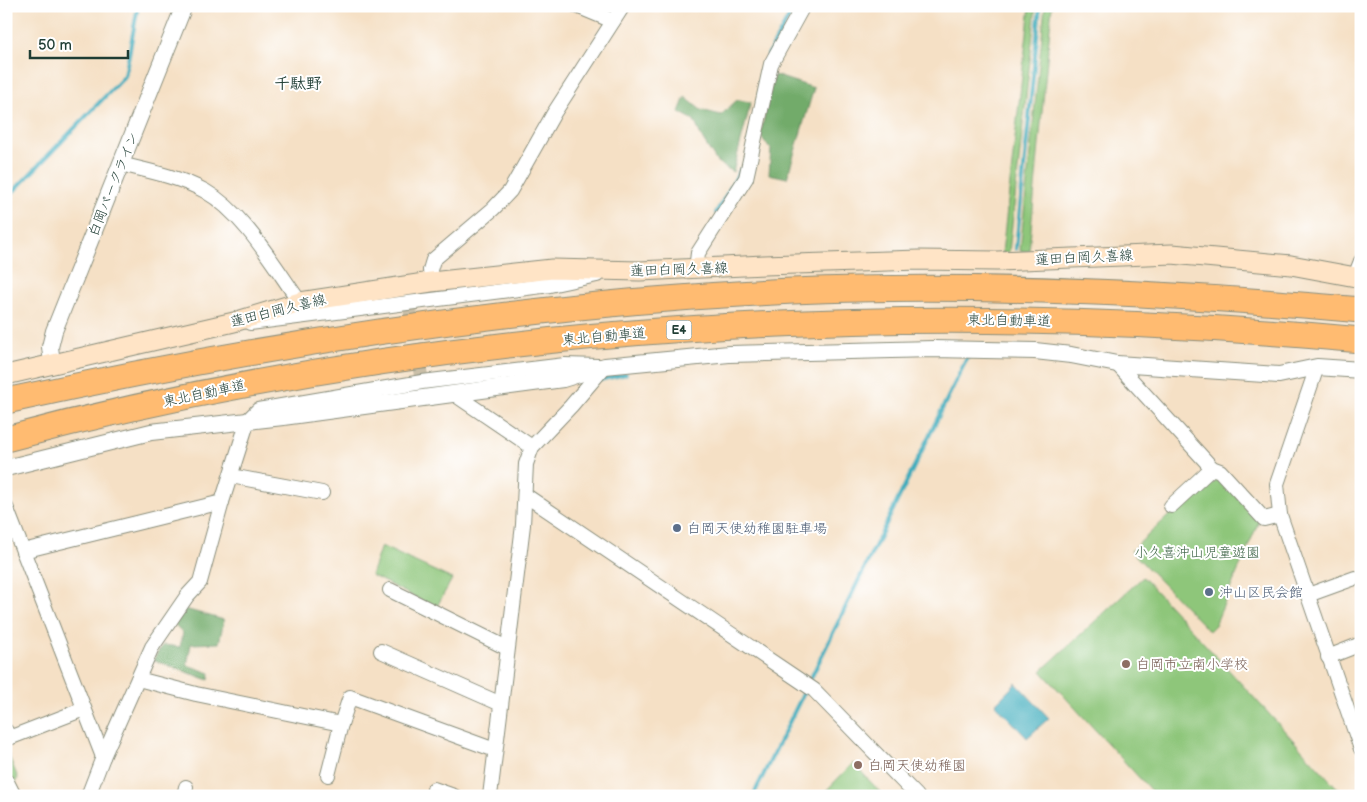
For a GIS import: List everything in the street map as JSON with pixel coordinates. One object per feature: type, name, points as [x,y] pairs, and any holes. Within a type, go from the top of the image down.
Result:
[{"type":"highway","name":"E4","points":[[6,401],[129,374],[333,338],[558,308],[794,291],[1022,289],[1122,291],[1361,310]]},
{"type":"highway","name":"東北自動車道","points":[[6,439],[224,388],[341,366],[463,350],[628,334],[810,322],[1022,319],[1192,327],[1361,340]]},
{"type":"main road","name":"蓮田白岡久喜線","points":[[6,375],[234,322],[300,302],[431,282],[552,269],[611,271],[696,269],[919,260],[998,261],[1172,254],[1359,272]]},
{"type":"street","name":"白岡パークライン","points":[[52,363],[50,347],[54,331],[184,6]]},
{"type":"street","points":[[577,6],[613,20]]},
{"type":"street","points":[[431,282],[430,270],[433,260],[493,209],[510,191],[554,113],[623,6]]},
{"type":"street","points":[[696,269],[698,253],[746,178],[771,64],[803,6]]},
{"type":"street","points":[[120,164],[176,178],[206,191],[228,208],[252,235],[300,302]]},
{"type":"street","points":[[234,322],[270,322],[409,302],[550,285],[611,271]]},
{"type":"street","points":[[88,796],[103,756],[152,647],[187,596],[200,582],[222,502],[248,420],[258,410],[422,382],[565,365],[605,366],[729,354],[933,349],[1035,351],[1071,355],[1117,364],[1279,375],[1317,367],[1361,370]]},
{"type":"street","points":[[1117,364],[1212,468],[1220,471],[1264,519],[1280,515]]},
{"type":"street","points":[[6,468],[152,432],[292,416],[563,379],[605,366]]},
{"type":"street","points":[[490,796],[525,495],[526,464],[532,447],[571,406],[605,366]]},
{"type":"street","points":[[1317,367],[1277,484],[1280,515],[1361,749]]},
{"type":"street","points":[[454,394],[532,447]]},
{"type":"street","points":[[1171,506],[1212,468]]},
{"type":"street","points":[[231,476],[322,493]]},
{"type":"street","points":[[525,495],[814,690],[917,796]]},
{"type":"street","points":[[23,551],[222,502]]},
{"type":"street","points":[[6,507],[103,756]]},
{"type":"street","points":[[1308,595],[1355,578]]},
{"type":"street","points":[[390,590],[508,648]]},
{"type":"street","points":[[1328,657],[1361,644]]},
{"type":"street","points":[[381,651],[501,704]]},
{"type":"street","points":[[138,680],[341,724]]},
{"type":"street","points":[[328,774],[350,697],[495,750]]},
{"type":"street","points":[[6,731],[9,738],[84,708]]},
{"type":"street","points":[[6,782],[13,796]]},
{"type":"street","points":[[434,789],[454,796]]},
{"type":"green space","points":[[1030,6],[1036,6],[1009,252],[1002,253]]},
{"type":"green space","points":[[1045,6],[1052,6],[1029,251],[1020,251]]},
{"type":"green space","points":[[774,75],[814,88],[787,178],[769,174],[771,149],[760,136]]},
{"type":"green space","points":[[685,97],[701,110],[721,115],[737,100],[751,102],[733,172],[717,162],[703,140],[694,120],[679,112]]},
{"type":"green space","name":"小久喜沖山児童遊園","points":[[1217,474],[1259,521],[1215,625],[1209,631],[1131,551],[1211,476]]},
{"type":"green space","points":[[381,546],[452,579],[436,608],[371,575]]},
{"type":"green space","points":[[1143,577],[1340,791],[1335,796],[1156,796],[1041,671]]},
{"type":"green space","points":[[185,609],[224,620],[219,643],[191,644],[187,665],[210,673],[209,680],[153,660],[163,645],[180,647],[183,633],[175,625]]},
{"type":"green space","points":[[6,749],[18,778],[14,784],[6,767]]},
{"type":"green space","points":[[853,763],[880,792],[877,796],[821,796]]},
{"type":"water","points":[[1016,683],[1049,718],[1027,738],[995,704]]},
{"type":"waterway","points":[[6,199],[125,76],[138,6]]},
{"type":"waterway","points":[[768,55],[795,6]]},
{"type":"waterway","points":[[1016,249],[1040,6]]},
{"type":"waterway","points":[[716,213],[741,169]]},
{"type":"waterway","points":[[809,682],[968,356]]},
{"type":"waterway","points":[[599,380],[626,374]]},
{"type":"waterway","points":[[753,796],[806,688]]},
{"type":"tunnel","points":[[409,302],[422,382]]},
{"type":"place","name":"白岡天使幼稚園駐車場","points":[[677,528]]},
{"type":"place","name":"沖山区民会館","points":[[1209,592]]},
{"type":"place","name":"白岡市立南小学校","points":[[1126,664]]},
{"type":"place","name":"白岡天使幼稚園","points":[[858,765]]},
{"type":"district","name":"千駄野","points":[[298,83]]}]
